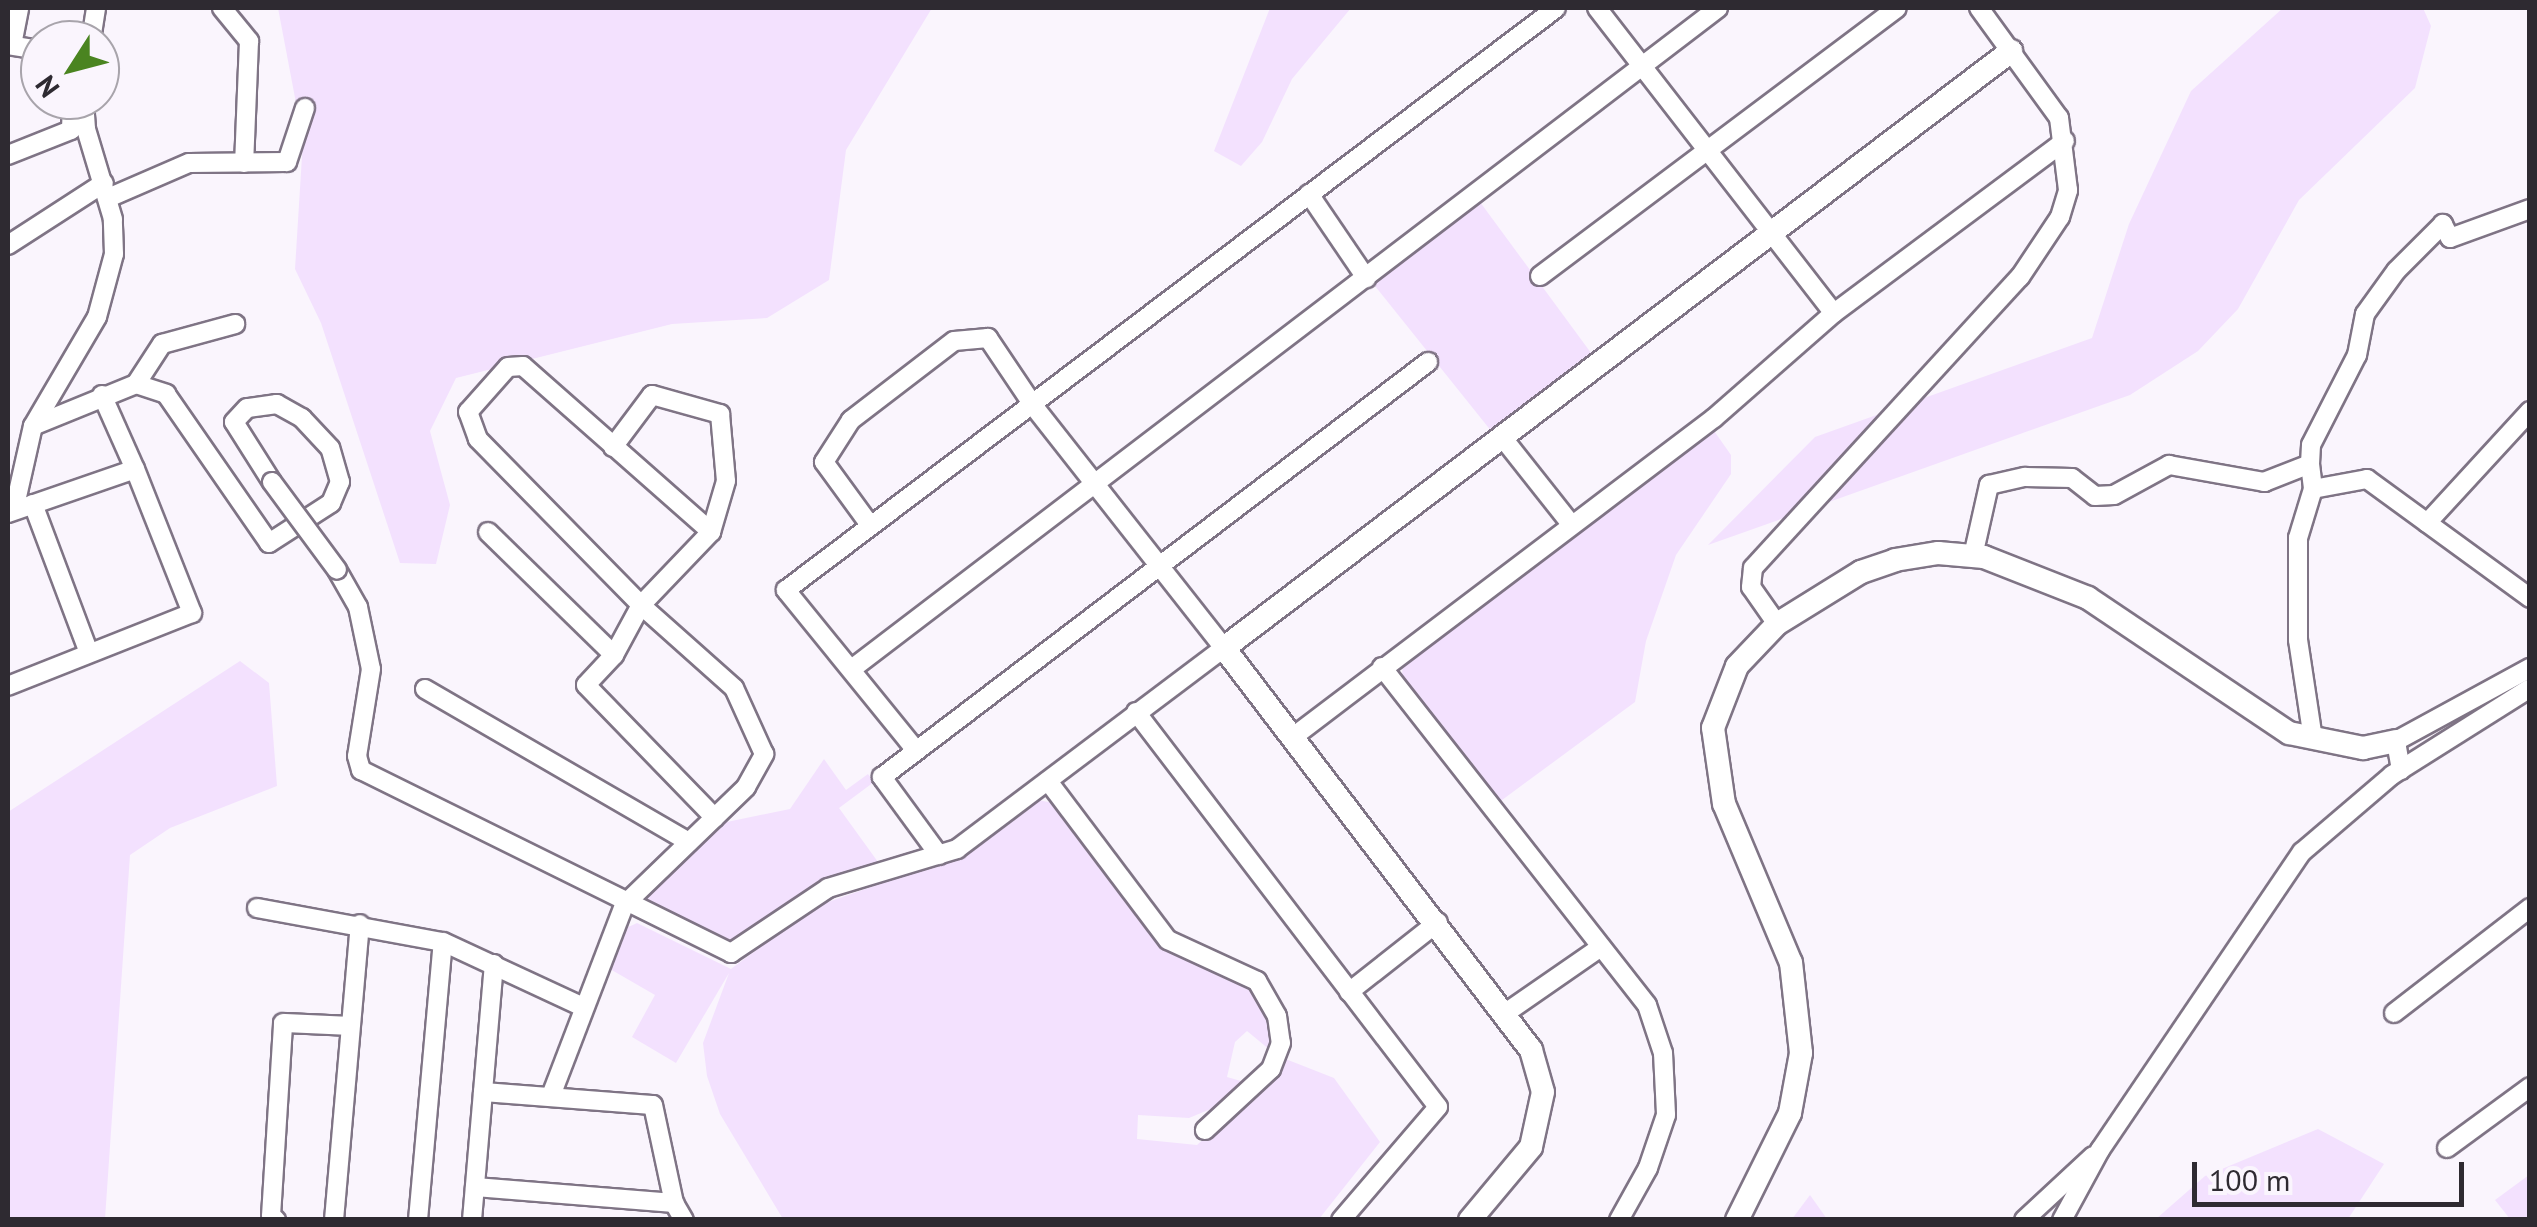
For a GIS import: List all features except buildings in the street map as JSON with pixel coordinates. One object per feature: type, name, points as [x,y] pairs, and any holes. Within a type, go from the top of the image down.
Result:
[{"type":"street","points":[[10,45],[19,8]]},
{"type":"street","points":[[222,8],[249,41],[244,163]]},
{"type":"street","points":[[915,749],[852,668],[832,654],[786,590],[1556,8]]},
{"type":"street","points":[[1597,8],[1834,313]]},
{"type":"street","points":[[852,668],[1718,8]]},
{"type":"street","points":[[1540,276],[1897,8]]},
{"type":"street","points":[[1778,624],[1751,587],[1753,568],[2020,277],[2060,217],[2068,190],[2065,141],[2059,118],[1979,8]]},
{"type":"street","points":[[33,426],[136,384],[166,394],[268,543],[338,492],[330,448],[302,418],[277,404],[236,416],[237,434],[272,482],[337,570],[358,607],[371,669],[357,756],[361,770],[624,904],[730,953],[828,888],[957,849],[2012,50]]},
{"type":"street","points":[[8,245],[106,190],[189,163],[276,164],[294,157],[305,108]]},
{"type":"street","points":[[8,156],[71,130],[71,120]]},
{"type":"street","points":[[85,120],[106,190],[114,254],[107,288],[33,426],[18,509],[89,653]]},
{"type":"street","points":[[1293,736],[1714,418],[1834,313],[2065,141]]},
{"type":"street","points":[[1309,194],[1366,278]]},
{"type":"street","points":[[2312,738],[2298,640],[2298,538],[2313,488],[2311,445],[2352,367],[2366,314],[2396,272],[2443,224],[2450,238],[2530,208]]},
{"type":"street","points":[[136,384],[162,344],[235,324]]},
{"type":"street","points":[[870,526],[824,462],[851,420],[881,394],[954,341],[988,338],[1033,405],[1438,922],[1507,1012],[1530,1050],[1543,1092],[1532,1147],[1470,1220]]},
{"type":"street","points":[[939,855],[882,776],[1428,362]]},
{"type":"street","points":[[552,1093],[624,904],[715,818],[759,770],[764,754],[734,688],[641,605],[478,439],[468,412],[508,367],[523,366],[712,532]]},
{"type":"street","points":[[8,686],[192,613],[102,395]]},
{"type":"street","points":[[612,447],[652,395],[720,414],[726,481],[712,532],[641,605],[614,655],[586,685],[715,818]]},
{"type":"street","points":[[2427,523],[2530,411]]},
{"type":"street","points":[[1502,437],[1571,524]]},
{"type":"street","points":[[1973,556],[1989,486],[2025,477],[2072,478],[2095,496],[2114,495],[2169,465],[2264,482],[2310,464]]},
{"type":"street","points":[[18,509],[135,469]]},
{"type":"street","points":[[2313,488],[2368,479],[2530,598]]},
{"type":"street","points":[[488,532],[614,655]]},
{"type":"street","points":[[1737,1220],[1790,1113],[1799,1021],[1774,910],[1724,804],[1713,728],[1738,666],[1778,624],[1861,572],[1938,553],[1973,556],[2088,598],[2250,710],[2312,738],[2363,748],[2396,741],[2528,677]]},
{"type":"street","points":[[1382,667],[1647,1005],[1663,1052],[1666,1115],[1648,1168],[1619,1220]]},
{"type":"street","points":[[2062,1220],[2100,1150],[2302,852],[2401,770],[2528,677]]},
{"type":"street","points":[[425,689],[689,842]]},
{"type":"street","points":[[1136,712],[1438,1107],[1341,1220]]},
{"type":"street","points":[[2396,741],[2401,770]]},
{"type":"street","points":[[1048,781],[1168,940],[1257,981],[1277,1016],[1281,1043],[1270,1069],[1205,1130]]},
{"type":"street","points":[[258,908],[443,942],[582,1006]]},
{"type":"street","points":[[2394,1013],[2530,908]]},
{"type":"street","points":[[1349,992],[1438,922]]},
{"type":"street","points":[[334,1220],[348,1026],[360,924]]},
{"type":"street","points":[[418,1220],[443,942]]},
{"type":"street","points":[[1507,1012],[1601,946]]},
{"type":"street","points":[[472,1220],[494,964]]},
{"type":"street","points":[[276,1220],[271,1216],[282,1023],[348,1026]]},
{"type":"street","points":[[2447,1148],[2530,1087]]},
{"type":"street","points":[[475,1188],[679,1211],[653,1105],[552,1093],[483,1092]]},
{"type":"street","points":[[2024,1220],[2100,1150]]},
{"type":"shaded area","points":[[278,8],[932,8],[846,150],[829,280],[767,318],[672,324],[456,378],[430,431],[450,505],[436,564],[400,563],[321,323],[295,269],[303,140]]},
{"type":"shaded area","points":[[1270,8],[1351,8],[1292,79],[1262,142],[1241,166],[1214,151]]},
{"type":"shaded area","points":[[2283,8],[2423,8],[2431,26],[2415,88],[2299,200],[2238,309],[2198,351],[2130,395],[1708,545],[1815,437],[2092,338],[2129,224],[2191,91]]},
{"type":"shaded area","points":[[1480,202],[1594,357],[1492,432],[1375,286],[1377,277]]},
{"type":"shaded area","points":[[1712,428],[1731,455],[1731,474],[1676,555],[1646,641],[1635,702],[1498,803],[1402,676],[1403,661]]},
{"type":"shaded area","points":[[240,661],[269,683],[277,786],[170,828],[130,855],[105,1219],[8,1219],[8,812]]},
{"type":"shaded area","points":[[824,759],[846,790],[868,774],[874,782],[839,808],[878,862],[807,892],[731,941],[716,941],[647,907],[644,897],[722,823],[790,809]]},
{"type":"shaded area","points":[[1037,800],[1054,803],[1164,950],[1224,970],[1253,989],[1267,1015],[1270,1050],[1247,1031],[1235,1042],[1227,1077],[1248,1083],[1225,1103],[1189,1118],[1138,1115],[1137,1139],[1197,1145],[1271,1078],[1283,1058],[1334,1078],[1380,1142],[1319,1219],[783,1219],[720,1114],[707,1076],[703,1043],[729,973],[676,1063],[632,1037],[655,995],[610,969],[624,929],[637,923],[731,969],[814,907],[962,855]]},
{"type":"shaded area","points":[[2318,1129],[2384,1164],[2348,1219],[2156,1219],[2205,1176]]},
{"type":"shaded area","points":[[2529,1175],[2529,1219],[2510,1219],[2495,1200]]},
{"type":"shaded area","points":[[1810,1195],[1827,1219],[1792,1219]]}]
